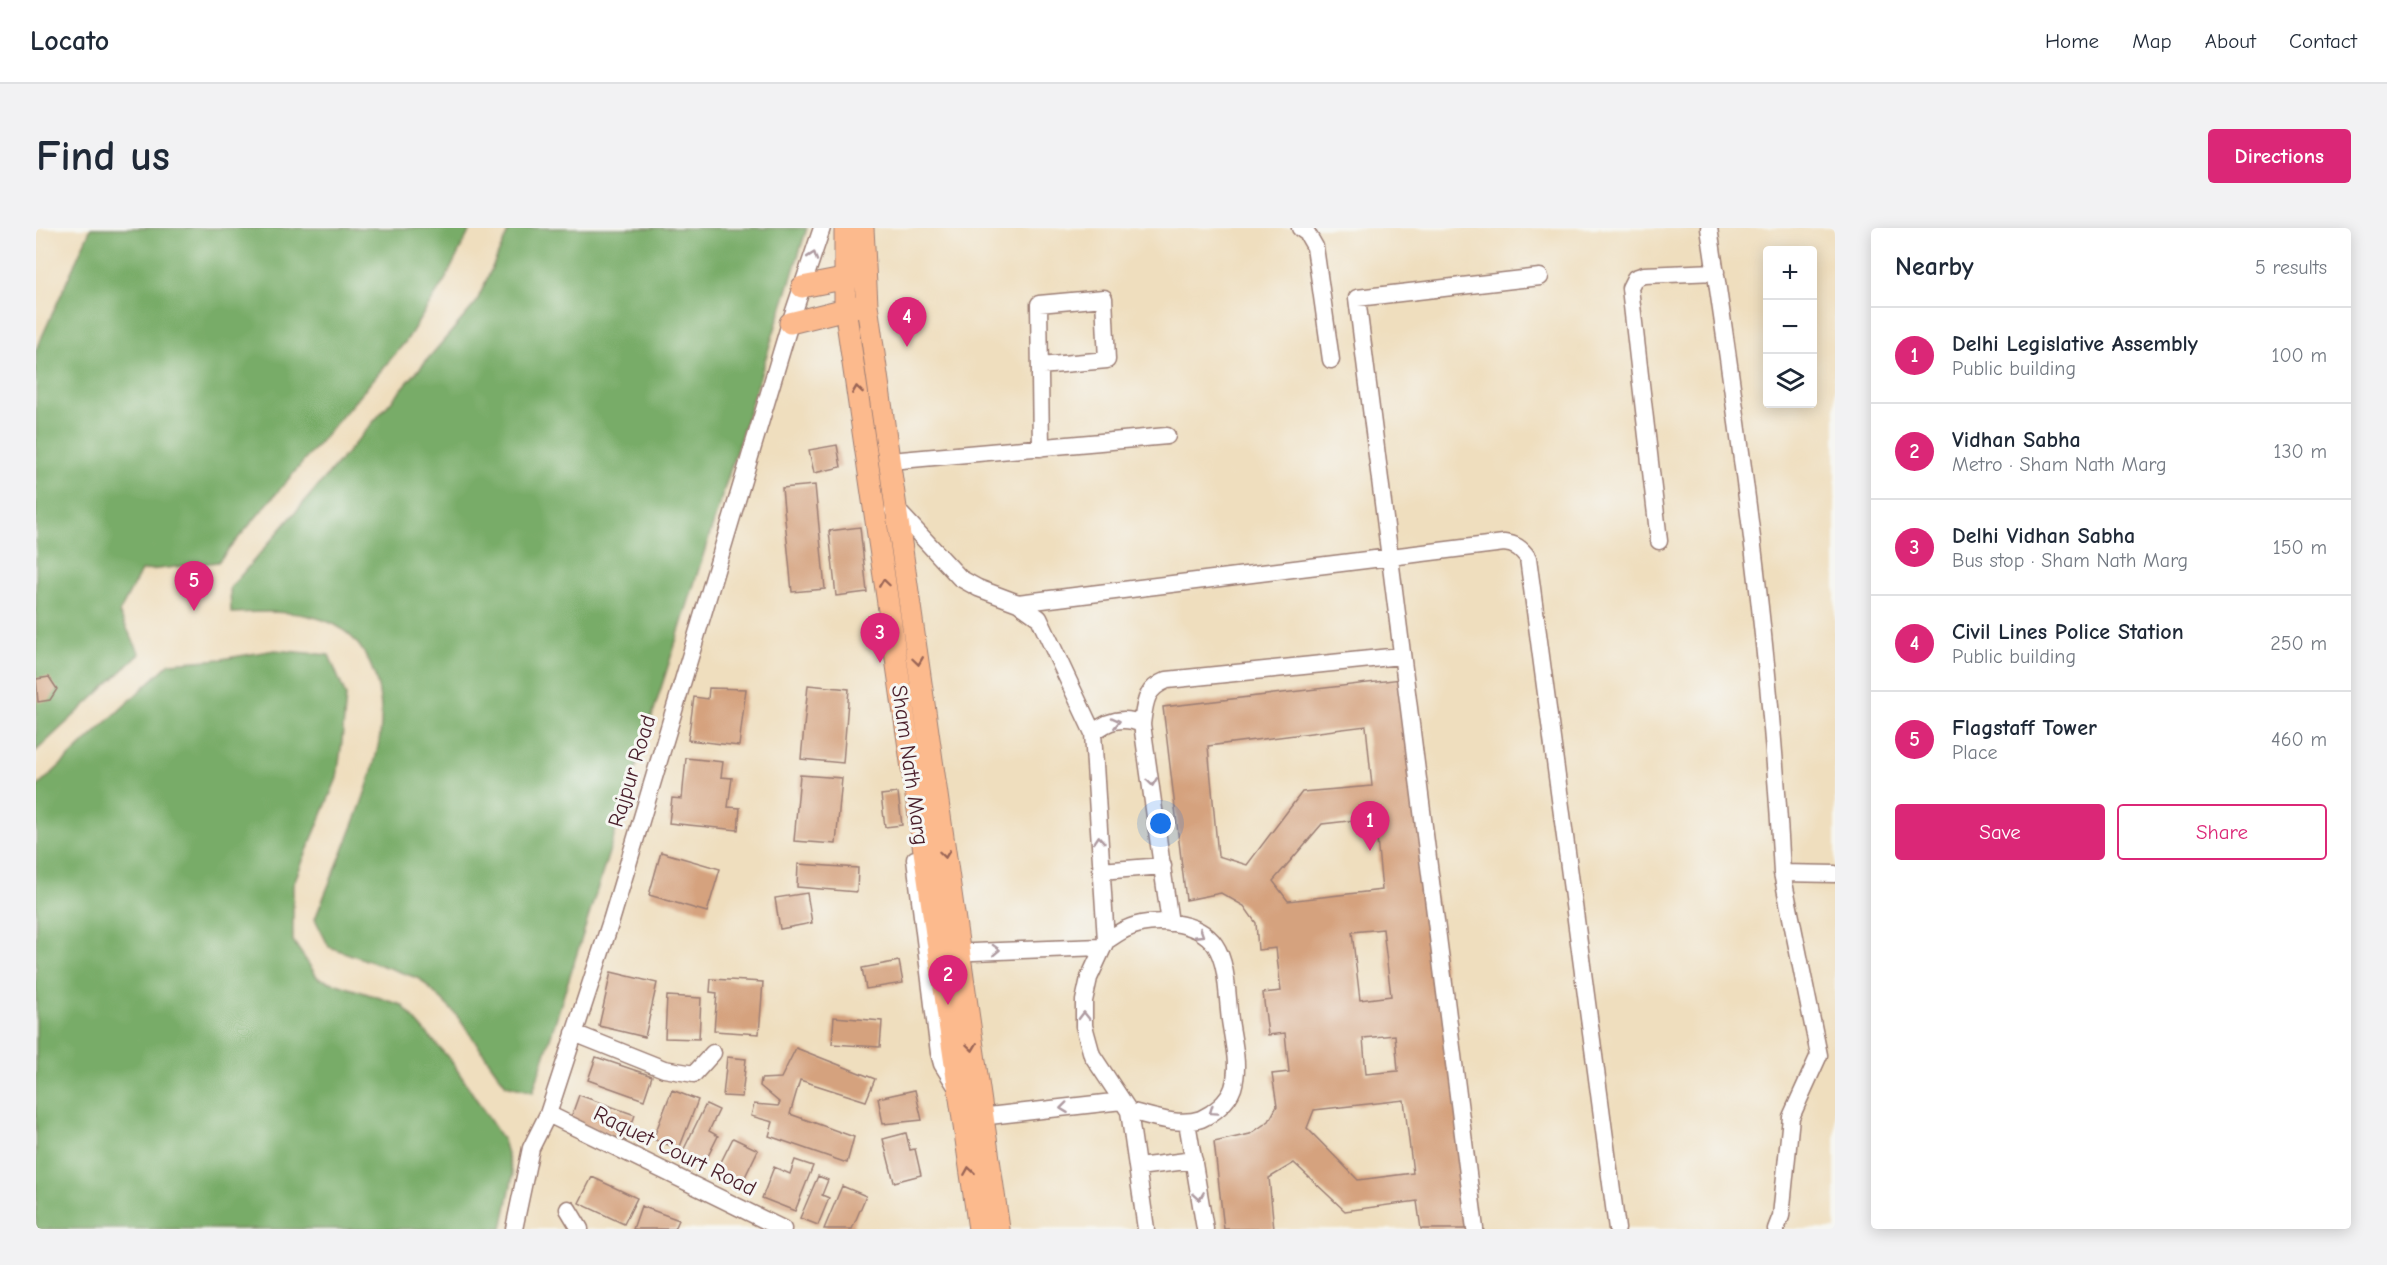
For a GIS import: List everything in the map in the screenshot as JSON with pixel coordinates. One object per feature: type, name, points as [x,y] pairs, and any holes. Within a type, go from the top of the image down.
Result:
[{"type":"main road","name":"Sham Nath Marg","points":[[845,228],[855,277],[867,305],[897,510],[948,953],[971,1118],[979,1229]]},
{"type":"main road","name":"Sham Nath Marg","points":[[863,228],[855,277],[845,308],[916,807],[948,953],[957,1089],[971,1118],[999,1229]]},
{"type":"main road","points":[[802,286],[855,277]]},
{"type":"main road","points":[[790,323],[845,308],[867,305]]},
{"type":"street","name":"Rajpur Road","points":[[514,1229],[531,1148],[548,1114],[614,910],[790,323],[822,228]]},
{"type":"street","points":[[1299,228],[1307,233],[1315,248],[1331,360]]},
{"type":"street","points":[[1709,228],[1758,571],[1776,747],[1782,873],[1820,1055],[1791,1117],[1781,1216],[1776,1229]]},
{"type":"street","points":[[1659,541],[1630,288],[1635,278],[1644,275],[1716,272]]},
{"type":"street","points":[[1475,1229],[1400,656],[1357,298],[1540,277]]},
{"type":"street","points":[[1040,366],[1107,360],[1104,298],[1039,304],[1041,448]]},
{"type":"street","points":[[890,461],[1167,436]]},
{"type":"street","points":[[874,512],[897,510],[960,578],[978,588],[1018,603],[1039,618],[1093,733],[1104,944],[1089,978],[1084,1001],[1084,1026],[1092,1055],[1126,1106],[1138,1167],[1146,1229]]},
{"type":"street","points":[[1018,603],[1504,543],[1514,544],[1528,558],[1617,1229]]},
{"type":"street","points":[[1170,923],[1142,724],[1146,695],[1154,685],[1167,680],[1400,656]]},
{"type":"street","points":[[1093,733],[1101,726],[1117,720],[1130,719],[1142,724]]},
{"type":"street","points":[[916,807],[912,837],[939,1053],[942,1064],[957,1089]]},
{"type":"street","points":[[1101,871],[1162,866]]},
{"type":"street","points":[[1782,873],[1835,874]]},
{"type":"street","points":[[948,953],[1104,944],[1127,928],[1170,923],[1186,925],[1215,944],[1225,978],[1236,1066],[1233,1089],[1227,1099],[1209,1114],[1187,1122],[1173,1121],[1126,1106],[971,1118]]},
{"type":"street","points":[[574,1032],[664,1069],[694,1074],[712,1053]]},
{"type":"street","name":"Raquet Court Road","points":[[548,1114],[783,1229]]},
{"type":"street","points":[[1187,1122],[1205,1229]]},
{"type":"street","points":[[1138,1167],[1194,1160]]},
{"type":"street","points":[[568,1209],[580,1229]]},
{"type":"green space","points":[[91,228],[471,228],[445,280],[406,341],[218,562],[141,571],[119,613],[140,654],[36,751],[36,350]]},
{"type":"green space","points":[[510,228],[807,228],[533,1092],[506,1085],[455,1013],[420,979],[329,947],[315,919],[352,827],[376,757],[381,717],[376,680],[361,648],[335,625],[317,618],[296,614],[231,613],[230,588],[476,303]]},
{"type":"green space","points":[[275,650],[329,655],[346,696],[337,778],[293,885],[293,941],[318,978],[402,1005],[452,1062],[503,1140],[513,1175],[502,1229],[36,1229],[36,788],[170,663],[222,659]]},
{"type":"building","points":[[837,445],[841,467],[814,473],[809,450]]},
{"type":"building","points":[[815,485],[825,589],[792,592],[782,488]]},
{"type":"building","points":[[860,527],[867,592],[836,596],[829,531]]},
{"type":"building","points":[[49,677],[57,689],[50,700],[38,702],[36,679]]},
{"type":"building","points":[[1410,678],[1475,1229],[1421,1229],[1417,1201],[1345,1211],[1294,1163],[1269,1178],[1274,1229],[1224,1229],[1214,1142],[1250,1134],[1269,1121],[1277,1106],[1272,1074],[1289,1072],[1285,1033],[1268,1035],[1263,993],[1281,991],[1276,948],[1258,950],[1256,923],[1244,906],[1221,893],[1186,900],[1163,707]],"holes":[[[1366,726],[1372,786],[1302,792],[1247,865],[1218,856],[1208,746]],[[1375,818],[1382,890],[1288,901],[1273,881],[1322,824]],[[1383,929],[1391,996],[1360,1000],[1352,932]],[[1395,1035],[1398,1071],[1366,1074],[1363,1038]],[[1404,1100],[1413,1173],[1358,1180],[1307,1128],[1314,1110]]]},
{"type":"building","points":[[808,685],[849,689],[843,763],[801,759]]},
{"type":"building","points":[[709,688],[746,689],[739,746],[688,740],[694,697],[708,699]]},
{"type":"building","points":[[686,758],[723,762],[721,777],[732,778],[728,807],[740,808],[738,830],[669,823],[672,798],[682,799]]},
{"type":"building","points":[[800,775],[842,778],[836,844],[794,841]]},
{"type":"building","points":[[898,793],[902,825],[885,827],[881,795]]},
{"type":"building","points":[[661,852],[720,869],[707,912],[649,895]]},
{"type":"building","points":[[798,864],[858,868],[857,892],[797,887]]},
{"type":"building","points":[[807,893],[812,923],[780,929],[775,898]]},
{"type":"building","points":[[899,961],[903,983],[866,989],[862,968]]},
{"type":"building","points":[[611,972],[657,983],[645,1037],[599,1026]]},
{"type":"building","points":[[711,979],[763,982],[759,1034],[714,1031],[717,993],[710,992]]},
{"type":"building","points":[[667,996],[701,998],[699,1039],[665,1038]]},
{"type":"building","points":[[834,1017],[882,1021],[880,1047],[832,1044]]},
{"type":"building","points":[[796,1048],[875,1079],[866,1101],[800,1080],[790,1114],[854,1137],[847,1163],[769,1136],[773,1122],[751,1116],[754,1104],[778,1106],[780,1103],[760,1086],[761,1079],[781,1078]]},
{"type":"building","points":[[596,1057],[652,1076],[644,1100],[588,1080]]},
{"type":"building","points":[[727,1057],[746,1059],[742,1097],[723,1096]]},
{"type":"building","points":[[672,1090],[698,1100],[679,1149],[653,1139]]},
{"type":"building","points":[[915,1090],[922,1120],[883,1124],[878,1098]]},
{"type":"building","points":[[579,1095],[635,1115],[626,1141],[570,1120]]},
{"type":"building","points":[[706,1104],[719,1110],[709,1131],[718,1136],[704,1164],[682,1153]]},
{"type":"building","points":[[906,1133],[910,1150],[915,1149],[921,1175],[894,1182],[883,1139]]},
{"type":"building","points":[[733,1138],[758,1150],[741,1185],[716,1172]]},
{"type":"building","points":[[795,1160],[813,1166],[795,1211],[762,1198],[774,1167],[790,1174]]},
{"type":"building","points":[[818,1176],[828,1180],[822,1195],[829,1198],[818,1225],[800,1218]]},
{"type":"building","points":[[592,1177],[637,1198],[624,1224],[579,1203]]},
{"type":"building","points":[[842,1186],[866,1196],[852,1229],[824,1229]]},
{"type":"building","points":[[641,1206],[679,1220],[675,1229],[633,1229]]},
{"type":"place","name":"Civil Lines Police Station","points":[[907,347]]},
{"type":"place","name":"Flagstaff Tower","points":[[194,611]]},
{"type":"place","name":"Delhi Vidhan Sabha","points":[[880,663]]},
{"type":"place","name":"Delhi Legislative Assembly","points":[[1370,851]]},
{"type":"place","name":"Vidhan Sabha","points":[[948,1005]]}]
